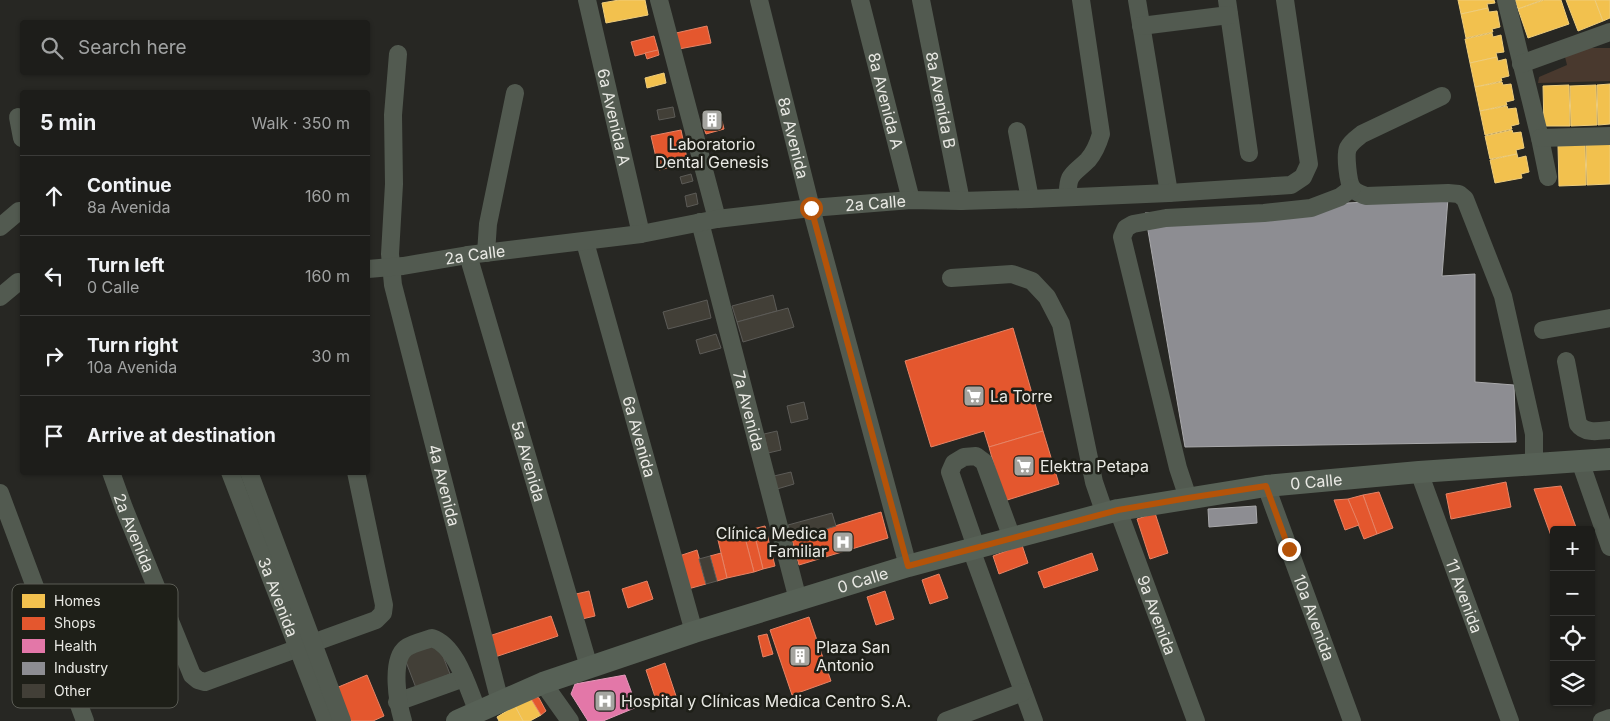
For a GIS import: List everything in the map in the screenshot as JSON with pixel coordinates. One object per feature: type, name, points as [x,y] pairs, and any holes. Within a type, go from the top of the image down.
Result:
[{"type":"main road","name":"0 Calle","points":[[457,721],[543,683],[694,632],[908,566],[1111,512],[1266,486],[1418,472],[1610,460]]},
{"type":"street","name":"6a Avenida A","points":[[587,0],[640,234]]},
{"type":"street","name":"7a Avenida","points":[[659,0],[708,220],[798,600]]},
{"type":"street","name":"8a Avenida","points":[[759,0],[811,208],[908,566]]},
{"type":"street","name":"8a Avenida A","points":[[860,0],[911,200]]},
{"type":"street","name":"8a Avenida B","points":[[922,0],[961,201]]},
{"type":"street","points":[[1068,197],[1067,185],[1069,179],[1074,171],[1088,160],[1097,148],[1101,134],[1081,0]]},
{"type":"street","points":[[1137,0],[1169,193]]},
{"type":"street","name":"2a Calle","points":[[370,269],[391,268],[468,255],[585,242],[640,234],[708,220],[811,208],[911,200],[1030,199],[1291,185],[1303,177],[1309,164],[1285,0]]},
{"type":"street","points":[[1506,0],[1548,178]]},
{"type":"street","points":[[1141,26],[1228,7],[1249,152]]},
{"type":"street","points":[[1521,64],[1607,34]]},
{"type":"street","name":"4a Avenida","points":[[398,54],[393,115],[394,184],[391,268],[402,318],[500,702]]},
{"type":"street","points":[[486,253],[488,224],[515,93]]},
{"type":"street","points":[[1442,96],[1362,134],[1354,140],[1347,150],[1348,176],[1352,188],[1366,196],[1448,193],[1459,194],[1466,199],[1504,296],[1534,434],[1534,464]]},
{"type":"street","points":[[18,117],[20,128]]},
{"type":"street","points":[[1016,131],[1030,199]]},
{"type":"street","points":[[1540,138],[1610,136]]},
{"type":"street","points":[[1188,498],[1178,468],[1122,237],[1126,228],[1133,224],[1166,218],[1264,213],[1310,208],[1340,197],[1352,188]]},
{"type":"street","points":[[0,227],[19,211]]},
{"type":"street","name":"6a Avenida","points":[[585,242],[694,632]]},
{"type":"street","name":"5a Avenida","points":[[468,255],[589,667]]},
{"type":"street","name":"9a Avenida","points":[[951,278],[1012,274],[1032,281],[1047,297],[1061,324],[1094,482],[1111,512],[1196,721]]},
{"type":"street","points":[[0,297],[18,282]]},
{"type":"street","points":[[1543,330],[1610,318]]},
{"type":"street","points":[[1566,361],[1578,424],[1587,431],[1610,430]]},
{"type":"street","points":[[1012,538],[984,462],[976,456],[964,457],[954,463],[950,472],[974,548],[1034,721]]},
{"type":"street","points":[[1580,461],[1610,548]]},
{"type":"street","name":"11 Avenida","points":[[1418,472],[1510,721]]},
{"type":"street","name":"2a Avenida","points":[[111,475],[155,584]]},
{"type":"street","name":"3a Avenida","points":[[231,475],[304,645],[342,721]]},
{"type":"street","name":"3a Avenida","points":[[250,475],[326,721]]},
{"type":"street","points":[[304,645],[376,620],[383,613],[384,605],[357,475]]},
{"type":"street","name":"10a Avenida","points":[[1266,486],[1352,721]]},
{"type":"street","points":[[0,493],[34,584]]},
{"type":"street","points":[[242,504],[258,498]]},
{"type":"street","points":[[402,721],[396,682],[401,655],[406,648],[432,638],[440,640],[454,656],[478,712]]},
{"type":"street","name":"2a Avenida","points":[[178,641],[192,675],[198,680],[205,682],[304,645]]},
{"type":"street","points":[[398,702],[464,678]]},
{"type":"street","points":[[543,683],[570,721]]},
{"type":"street","points":[[946,721],[1024,692]]},
{"type":"street","points":[[80,708],[85,721]]},
{"type":"street","points":[[1602,721],[1610,718]]},
{"type":"shaded area","points":[[1589,48],[1610,48],[1610,81],[1538,83],[1539,77],[1567,65],[1565,57]]},
{"type":"building: Homes","points":[[619,0],[645,0],[648,15],[606,23],[602,3]]},
{"type":"building: Homes","points":[[1458,0],[1494,0],[1495,3],[1487,4],[1488,8],[1461,14]]},
{"type":"building: Homes","points":[[1515,0],[1542,0],[1518,9]]},
{"type":"building: Homes","points":[[1544,0],[1561,0],[1569,24],[1528,38],[1518,9]]},
{"type":"building: Homes","points":[[1566,0],[1595,0],[1603,21],[1578,31]]},
{"type":"building: Homes","points":[[1595,0],[1610,0],[1610,18],[1603,21]]},
{"type":"building: Homes","points":[[1488,8],[1489,12],[1497,11],[1500,27],[1492,29],[1493,32],[1466,38],[1461,14]]},
{"type":"building: Homes","points":[[1492,33],[1493,37],[1501,35],[1504,52],[1496,53],[1497,57],[1470,63],[1465,39]]},
{"type":"building: Homes","points":[[1497,57],[1498,61],[1506,59],[1509,76],[1501,78],[1502,81],[1475,87],[1470,63]]},
{"type":"building: Homes","points":[[664,73],[666,83],[647,88],[645,78]]},
{"type":"building: Homes","points":[[1502,82],[1503,85],[1511,84],[1514,100],[1506,102],[1507,105],[1480,111],[1475,87]]},
{"type":"building: Homes","points":[[1610,84],[1610,124],[1598,125],[1597,85]]},
{"type":"building: Homes","points":[[1569,85],[1570,126],[1544,126],[1543,86]]},
{"type":"building: Homes","points":[[1596,85],[1597,125],[1571,126],[1570,86]]},
{"type":"building: Homes","points":[[1507,106],[1508,109],[1516,108],[1519,124],[1511,126],[1512,129],[1485,135],[1480,111]]},
{"type":"building: Homes","points":[[1512,130],[1513,133],[1521,132],[1524,148],[1516,150],[1517,154],[1490,159],[1485,136]]},
{"type":"building: Homes","points":[[1610,144],[1610,184],[1587,185],[1586,145]]},
{"type":"building: Homes","points":[[1585,145],[1586,185],[1559,186],[1558,146]]},
{"type":"building: Homes","points":[[1517,154],[1518,158],[1526,156],[1529,172],[1521,174],[1522,178],[1495,183],[1490,160]]},
{"type":"building: Homes","points":[[530,697],[541,715],[530,721],[523,721],[515,706]]},
{"type":"building: Homes","points":[[515,706],[523,721],[499,721],[497,717]]},
{"type":"building: Shops","points":[[707,26],[711,43],[679,49],[676,33]]},
{"type":"building: Shops","points":[[654,36],[658,50],[635,56],[631,42]]},
{"type":"building: Shops","points":[[658,50],[659,55],[647,59],[645,53]]},
{"type":"building: Shops","points":[[722,121],[724,129],[706,134],[703,126]]},
{"type":"building: Shops","points":[[681,130],[688,163],[659,170],[651,136]]},
{"type":"building: Shops","name":"La Torre","points":[[1013,328],[1043,431],[989,447],[984,431],[931,447],[905,361]]},
{"type":"building: Shops","name":"Elektra Petapa","points":[[1043,431],[1059,484],[1004,501],[989,447]]},
{"type":"building: Shops","points":[[1506,482],[1511,507],[1451,519],[1446,494]]},
{"type":"building: Shops","points":[[1561,486],[1576,526],[1550,526],[1550,533],[1534,489]]},
{"type":"building: Shops","points":[[1379,492],[1393,528],[1377,534],[1363,495]]},
{"type":"building: Shops","points":[[1363,495],[1377,534],[1364,539],[1348,499]]},
{"type":"building: Shops","points":[[1348,499],[1359,525],[1345,530],[1334,500]]},
{"type":"building: Shops","points":[[881,512],[888,538],[799,565],[792,539]]},
{"type":"building: Shops","points":[[1155,513],[1168,553],[1150,559],[1137,519]]},
{"type":"building: Shops","points":[[765,526],[775,566],[763,569],[753,529]]},
{"type":"building: Shops","points":[[753,529],[763,569],[754,572],[744,534]]},
{"type":"building: Shops","points":[[744,534],[754,572],[727,578],[718,540]]},
{"type":"building: Shops","points":[[1022,545],[1028,563],[999,574],[993,556]]},
{"type":"building: Shops","points":[[697,550],[706,584],[688,589],[679,556]]},
{"type":"building: Shops","points":[[721,553],[727,578],[717,581],[710,556]]},
{"type":"building: Shops","points":[[1092,553],[1098,570],[1044,588],[1038,572]]},
{"type":"building: Shops","points":[[939,574],[948,598],[930,604],[922,580]]},
{"type":"building: Shops","points":[[647,581],[653,599],[628,608],[622,589]]},
{"type":"building: Shops","points":[[589,591],[595,616],[582,619],[576,594]]},
{"type":"building: Shops","points":[[885,591],[894,619],[876,625],[867,597]]},
{"type":"building: Shops","points":[[551,616],[558,636],[495,657],[489,636]]},
{"type":"building: Shops","name":"Plaza San Antonio","points":[[809,617],[831,681],[792,695],[770,630]]},
{"type":"building: Shops","points":[[767,634],[773,654],[763,657],[758,636]]},
{"type":"building: Shops","points":[[665,663],[676,696],[657,703],[646,670]]},
{"type":"building: Shops","points":[[367,675],[384,716],[373,721],[351,721],[336,688]]},
{"type":"building: Shops","points":[[530,697],[539,698],[546,711],[541,715]]},
{"type":"building: Health","name":"Hospital y Clínicas Medica Centro S.A.","points":[[625,675],[637,707],[603,721],[588,721],[571,694],[575,684]]},
{"type":"building: Industry","points":[[1448,198],[1442,276],[1475,274],[1475,382],[1514,385],[1516,442],[1185,447],[1145,213]]},
{"type":"building: Industry","points":[[1256,506],[1257,523],[1209,527],[1208,509]]},
{"type":"building: Other","points":[[673,107],[675,117],[659,120],[657,110]]},
{"type":"building: Other","name":"Laboratorio Dental Genesis","points":[[720,114],[722,121],[703,126],[702,119]]},
{"type":"building: Other","points":[[691,174],[693,181],[682,184],[680,177]]},
{"type":"building: Other","points":[[696,193],[698,204],[687,207],[685,196]]},
{"type":"building: Other","points":[[773,295],[777,311],[737,322],[732,306]]},
{"type":"building: Other","points":[[707,300],[711,318],[668,329],[663,312]]},
{"type":"building: Other","points":[[788,308],[794,327],[743,342],[737,322]]},
{"type":"building: Other","points":[[716,334],[721,348],[700,354],[696,340]]},
{"type":"building: Other","points":[[804,402],[808,419],[791,423],[787,406]]},
{"type":"building: Other","points":[[777,431],[781,450],[768,453],[764,434]]},
{"type":"building: Other","points":[[791,472],[794,484],[777,489],[774,476]]},
{"type":"building: Other","points":[[832,513],[836,526],[792,539],[788,525]]},
{"type":"building: Other","points":[[710,556],[717,581],[706,584],[699,559]]},
{"type":"building: Other","points":[[437,641],[450,674],[416,688],[403,654]]},
{"type":"place","name":"Laboratorio Dental Genesis","points":[[712,120]]},
{"type":"place","name":"La Torre","points":[[974,396]]},
{"type":"place","name":"Elektra Petapa","points":[[1024,466]]},
{"type":"place","name":"Clínica Medica Familiar","points":[[843,542]]},
{"type":"place","name":"Plaza San Antonio","points":[[800,656]]},
{"type":"place","name":"Hospital y Clínicas Medica Centro S.A.","points":[[605,701]]},
{"type":"route","points":[[811,208],[908,566],[1118,510],[1266,486],[1289,549]]}]
